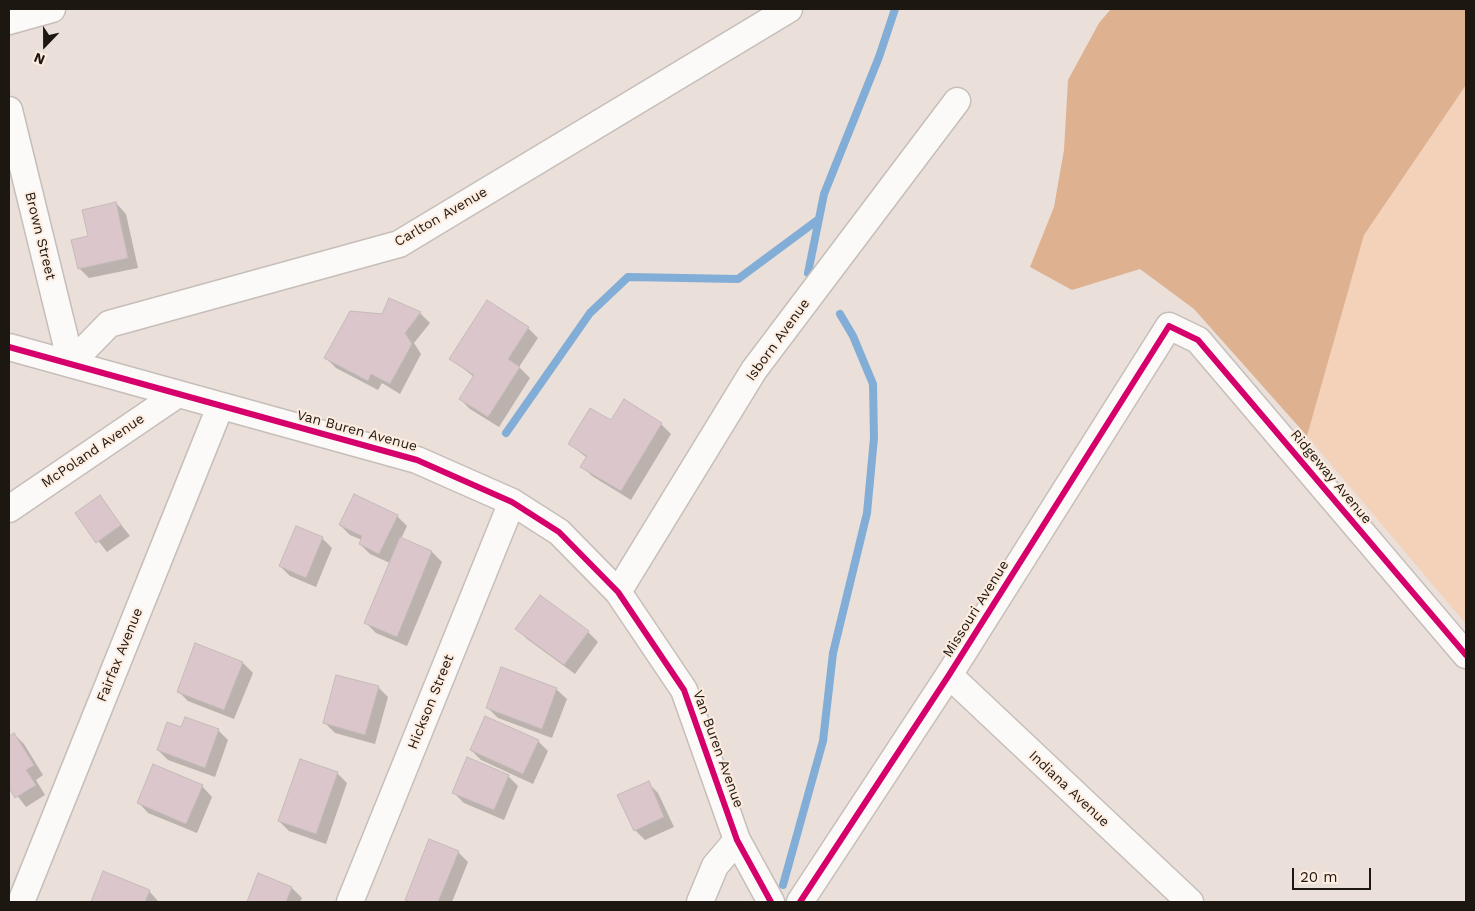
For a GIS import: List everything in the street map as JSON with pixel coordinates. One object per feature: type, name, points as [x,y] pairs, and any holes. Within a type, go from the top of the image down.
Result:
[{"type":"street","points":[[9,21],[52,9]]},
{"type":"street","name":"Carlton Avenue","points":[[71,363],[109,324],[399,244],[789,9]]},
{"type":"street","name":"Isborn Avenue","points":[[618,592],[754,370],[958,101]]},
{"type":"street","name":"Brown Street","points":[[9,110],[71,363]]},
{"type":"street","name":"Ridgeway Avenue","points":[[1169,326],[1198,340],[1466,655]]},
{"type":"street","name":"Missouri Avenue","points":[[800,902],[949,675],[1169,326]]},
{"type":"street","name":"Van Buren Avenue","points":[[9,347],[416,460],[512,502],[559,532],[618,592],[684,690],[738,840],[771,902]]},
{"type":"street","name":"McPoland Avenue","points":[[9,509],[178,394]]},
{"type":"street","name":"Fairfax Avenue","points":[[19,896],[220,407]]},
{"type":"street","name":"Hickson Street","points":[[350,902],[512,502]]},
{"type":"street","name":"Indiana Avenue","points":[[949,675],[1190,902]]},
{"type":"street","points":[[700,902],[715,866],[738,840]]},
{"type":"shaded area","points":[[1111,9],[1466,9],[1466,85],[1364,235],[1307,436],[1194,309],[1140,269],[1072,290],[1030,267],[1054,207],[1064,150],[1068,80],[1099,23]]},
{"type":"shaded area","points":[[1466,85],[1466,624],[1307,436],[1364,235]]},
{"type":"building","points":[[116,202],[128,258],[78,269],[71,240],[88,236],[82,210]]},
{"type":"building","points":[[389,298],[421,312],[405,333],[412,344],[390,384],[371,374],[368,381],[324,358],[350,311],[382,314]]},
{"type":"building","points":[[487,300],[529,327],[508,359],[520,367],[488,417],[459,399],[474,375],[449,359]]},
{"type":"building","points":[[624,399],[662,423],[621,491],[580,467],[587,456],[568,444],[590,408],[611,420]]},
{"type":"building","points":[[354,494],[398,515],[379,554],[359,544],[362,536],[339,525]]},
{"type":"building","points":[[100,495],[121,525],[96,543],[75,513]]},
{"type":"building","points":[[296,526],[323,537],[306,578],[279,566]]},
{"type":"building","points":[[400,537],[432,551],[397,637],[364,623]]},
{"type":"building","points":[[540,595],[589,631],[564,665],[515,629]]},
{"type":"building","points":[[195,643],[243,662],[224,710],[177,692]]},
{"type":"building","points":[[501,667],[557,688],[542,729],[486,708]]},
{"type":"building","points":[[336,675],[379,686],[365,735],[323,723]]},
{"type":"building","points":[[485,716],[539,740],[523,774],[470,750]]},
{"type":"building","points":[[185,717],[219,729],[205,768],[157,750],[167,722],[181,727]]},
{"type":"building","points":[[14,733],[34,765],[26,770],[36,785],[15,798],[9,788],[9,736]]},
{"type":"building","points":[[467,757],[509,775],[494,810],[452,793]]},
{"type":"building","points":[[300,759],[338,772],[316,834],[278,821]]},
{"type":"building","points":[[153,764],[203,785],[186,824],[137,803]]},
{"type":"building","points":[[649,781],[664,817],[634,831],[617,795]]},
{"type":"building","points":[[429,839],[459,851],[438,902],[411,902],[405,900]]},
{"type":"building","points":[[103,871],[150,890],[145,902],[91,902]]},
{"type":"building","points":[[258,873],[292,887],[286,902],[247,902]]},
{"type":"waterway","points":[[808,273],[824,194],[879,57],[895,9]]},
{"type":"waterway","points":[[506,433],[590,313],[628,277],[738,279],[819,219]]},
{"type":"waterway","points":[[783,885],[823,741],[833,653],[867,513],[874,438],[873,384],[853,336],[840,314]]},
{"type":"cycle path","points":[[800,902],[949,675],[1169,326],[1198,340],[1466,655]]},
{"type":"cycle path","points":[[9,347],[417,460],[512,502],[559,532],[618,592],[684,690],[737,840],[771,902]]}]
